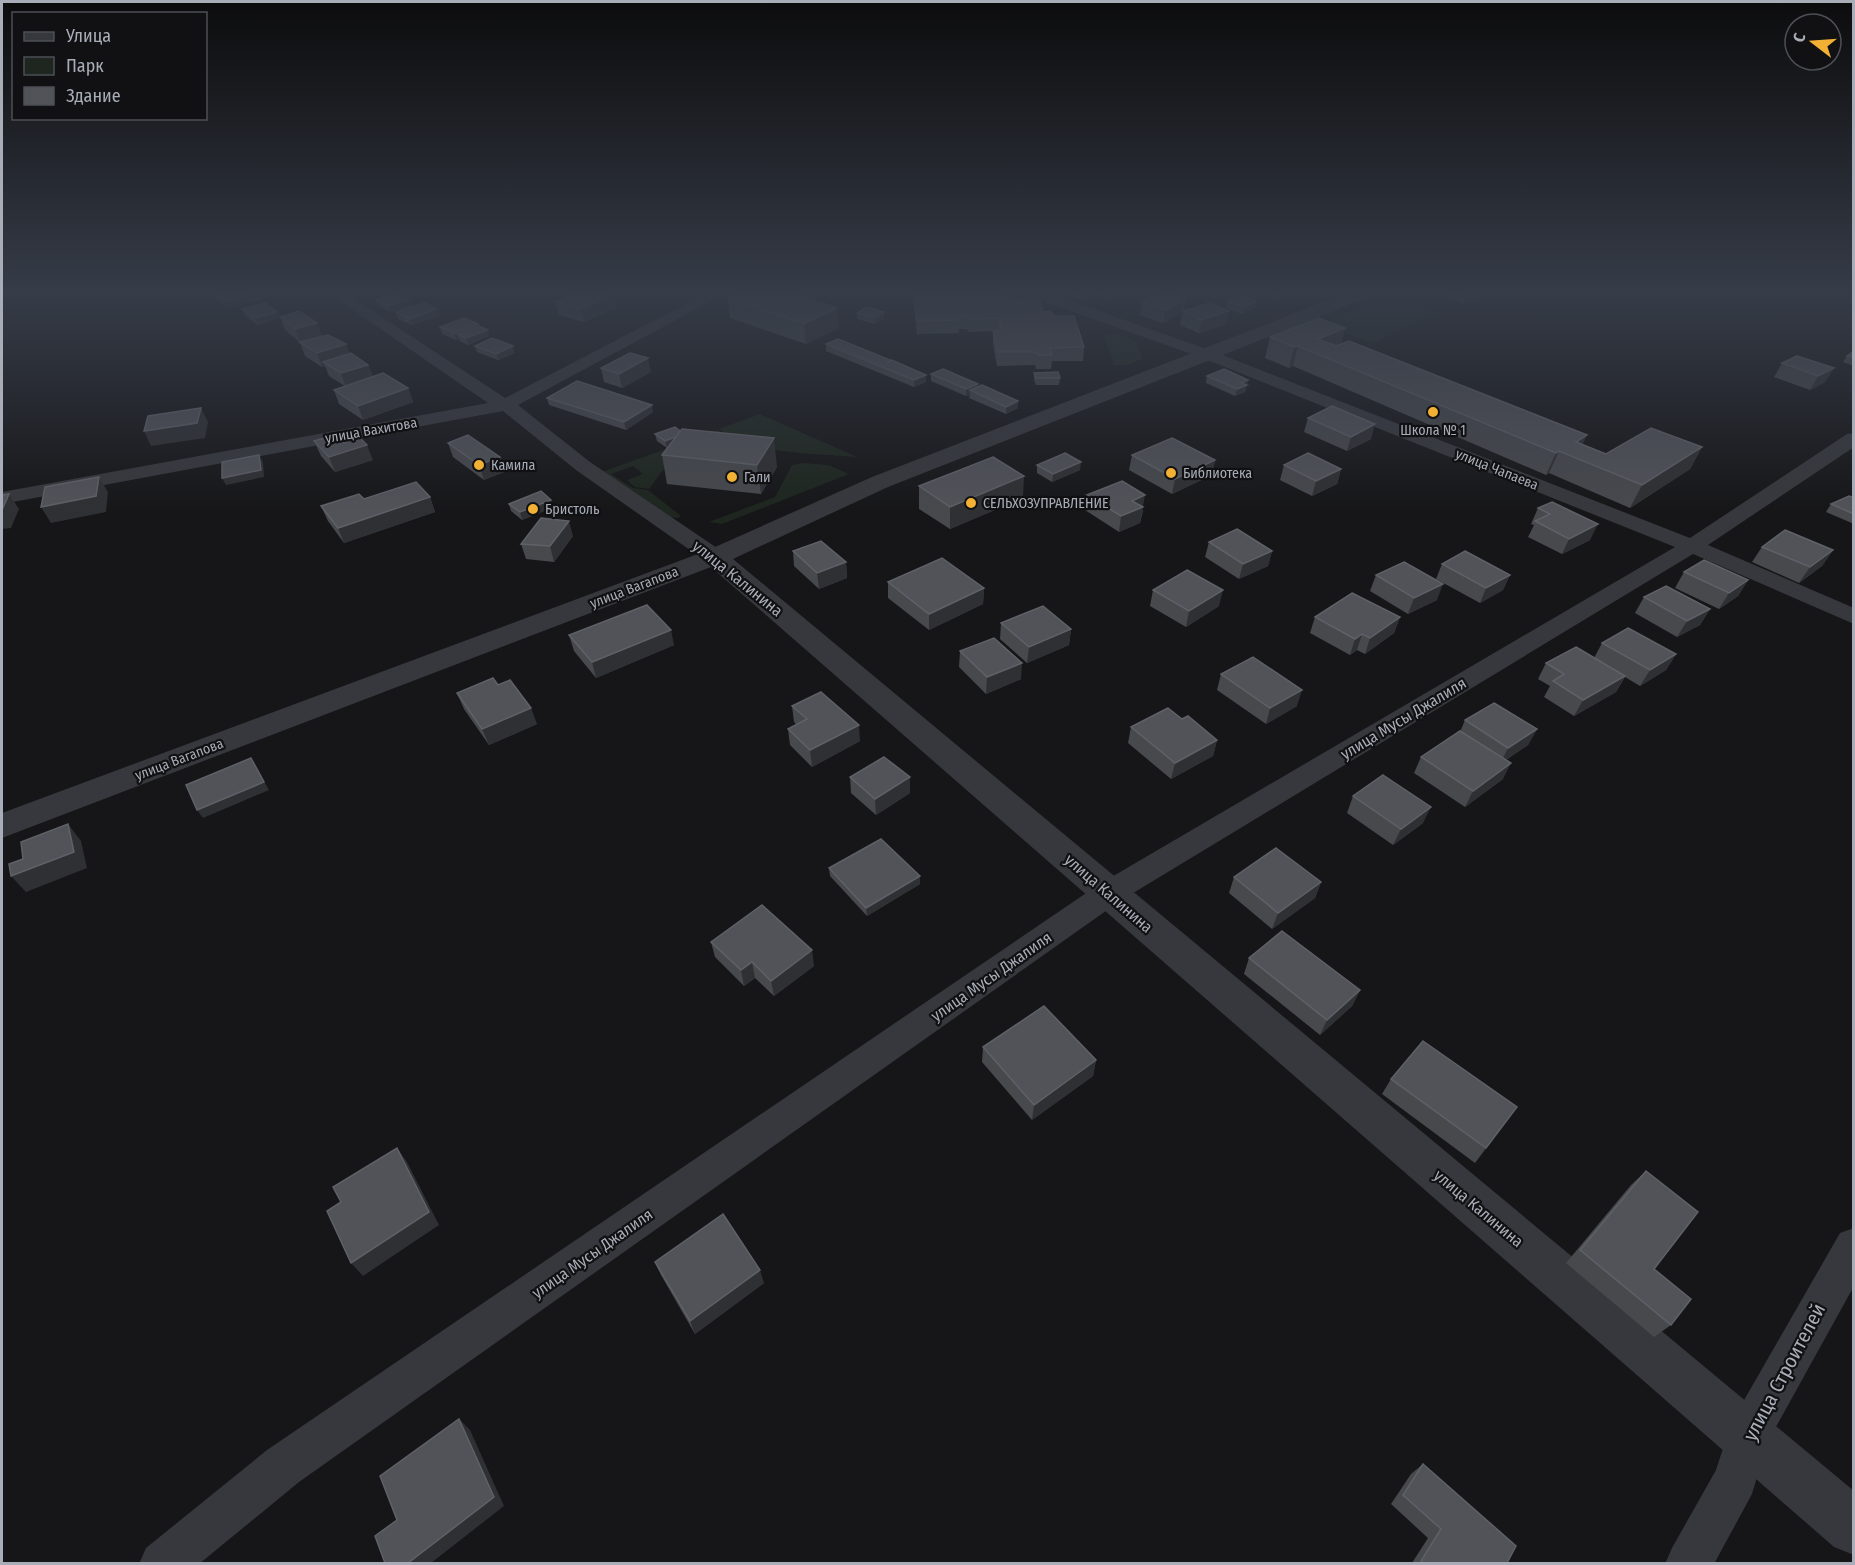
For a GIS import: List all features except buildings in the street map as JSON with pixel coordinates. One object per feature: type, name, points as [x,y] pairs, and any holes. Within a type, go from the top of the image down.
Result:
[{"type":"street","name":"улица Калинина","points":[[446,367],[496,401],[507,405],[583,466],[715,557],[1854,1527]]},
{"type":"street","name":"улица Вахитова","points":[[2,498],[507,405],[575,367]]},
{"type":"street","name":"улица Вагапова","points":[[2,826],[715,557],[880,482],[1174,367]]},
{"type":"street","name":"улица Чапаева","points":[[1239,367],[1692,546],[1854,617]]},
{"type":"street","name":"улица Мусы Джалиля","points":[[162,1563],[283,1466],[1109,893],[1692,546],[1854,438]]},
{"type":"street","name":"улица Строителей","points":[[1688,1563],[1736,1478],[1747,1436],[1854,1246]]},
{"type":"green space","points":[[760,414],[857,457],[766,448],[732,438],[719,429]]},
{"type":"green space","points":[[718,430],[727,438],[673,456],[649,489],[635,487],[627,480],[643,474],[633,466],[611,474],[633,488],[648,490],[681,516],[678,518],[658,516],[602,472]]},
{"type":"green space","points":[[803,463],[828,465],[849,474],[722,524],[709,522],[775,497],[792,465]]},
{"type":"place","name":"Школа № 1","points":[[1433,412]]},
{"type":"place","name":"Камила","points":[[479,465]]},
{"type":"place","name":"Библиотека","points":[[1171,473]]},
{"type":"place","name":"Гали","points":[[732,477]]},
{"type":"place","name":"СЕЛЬХОЗУПРАВЛЕНИЕ","points":[[971,503]]},
{"type":"place","name":"Бристоль","points":[[533,509]]}]
